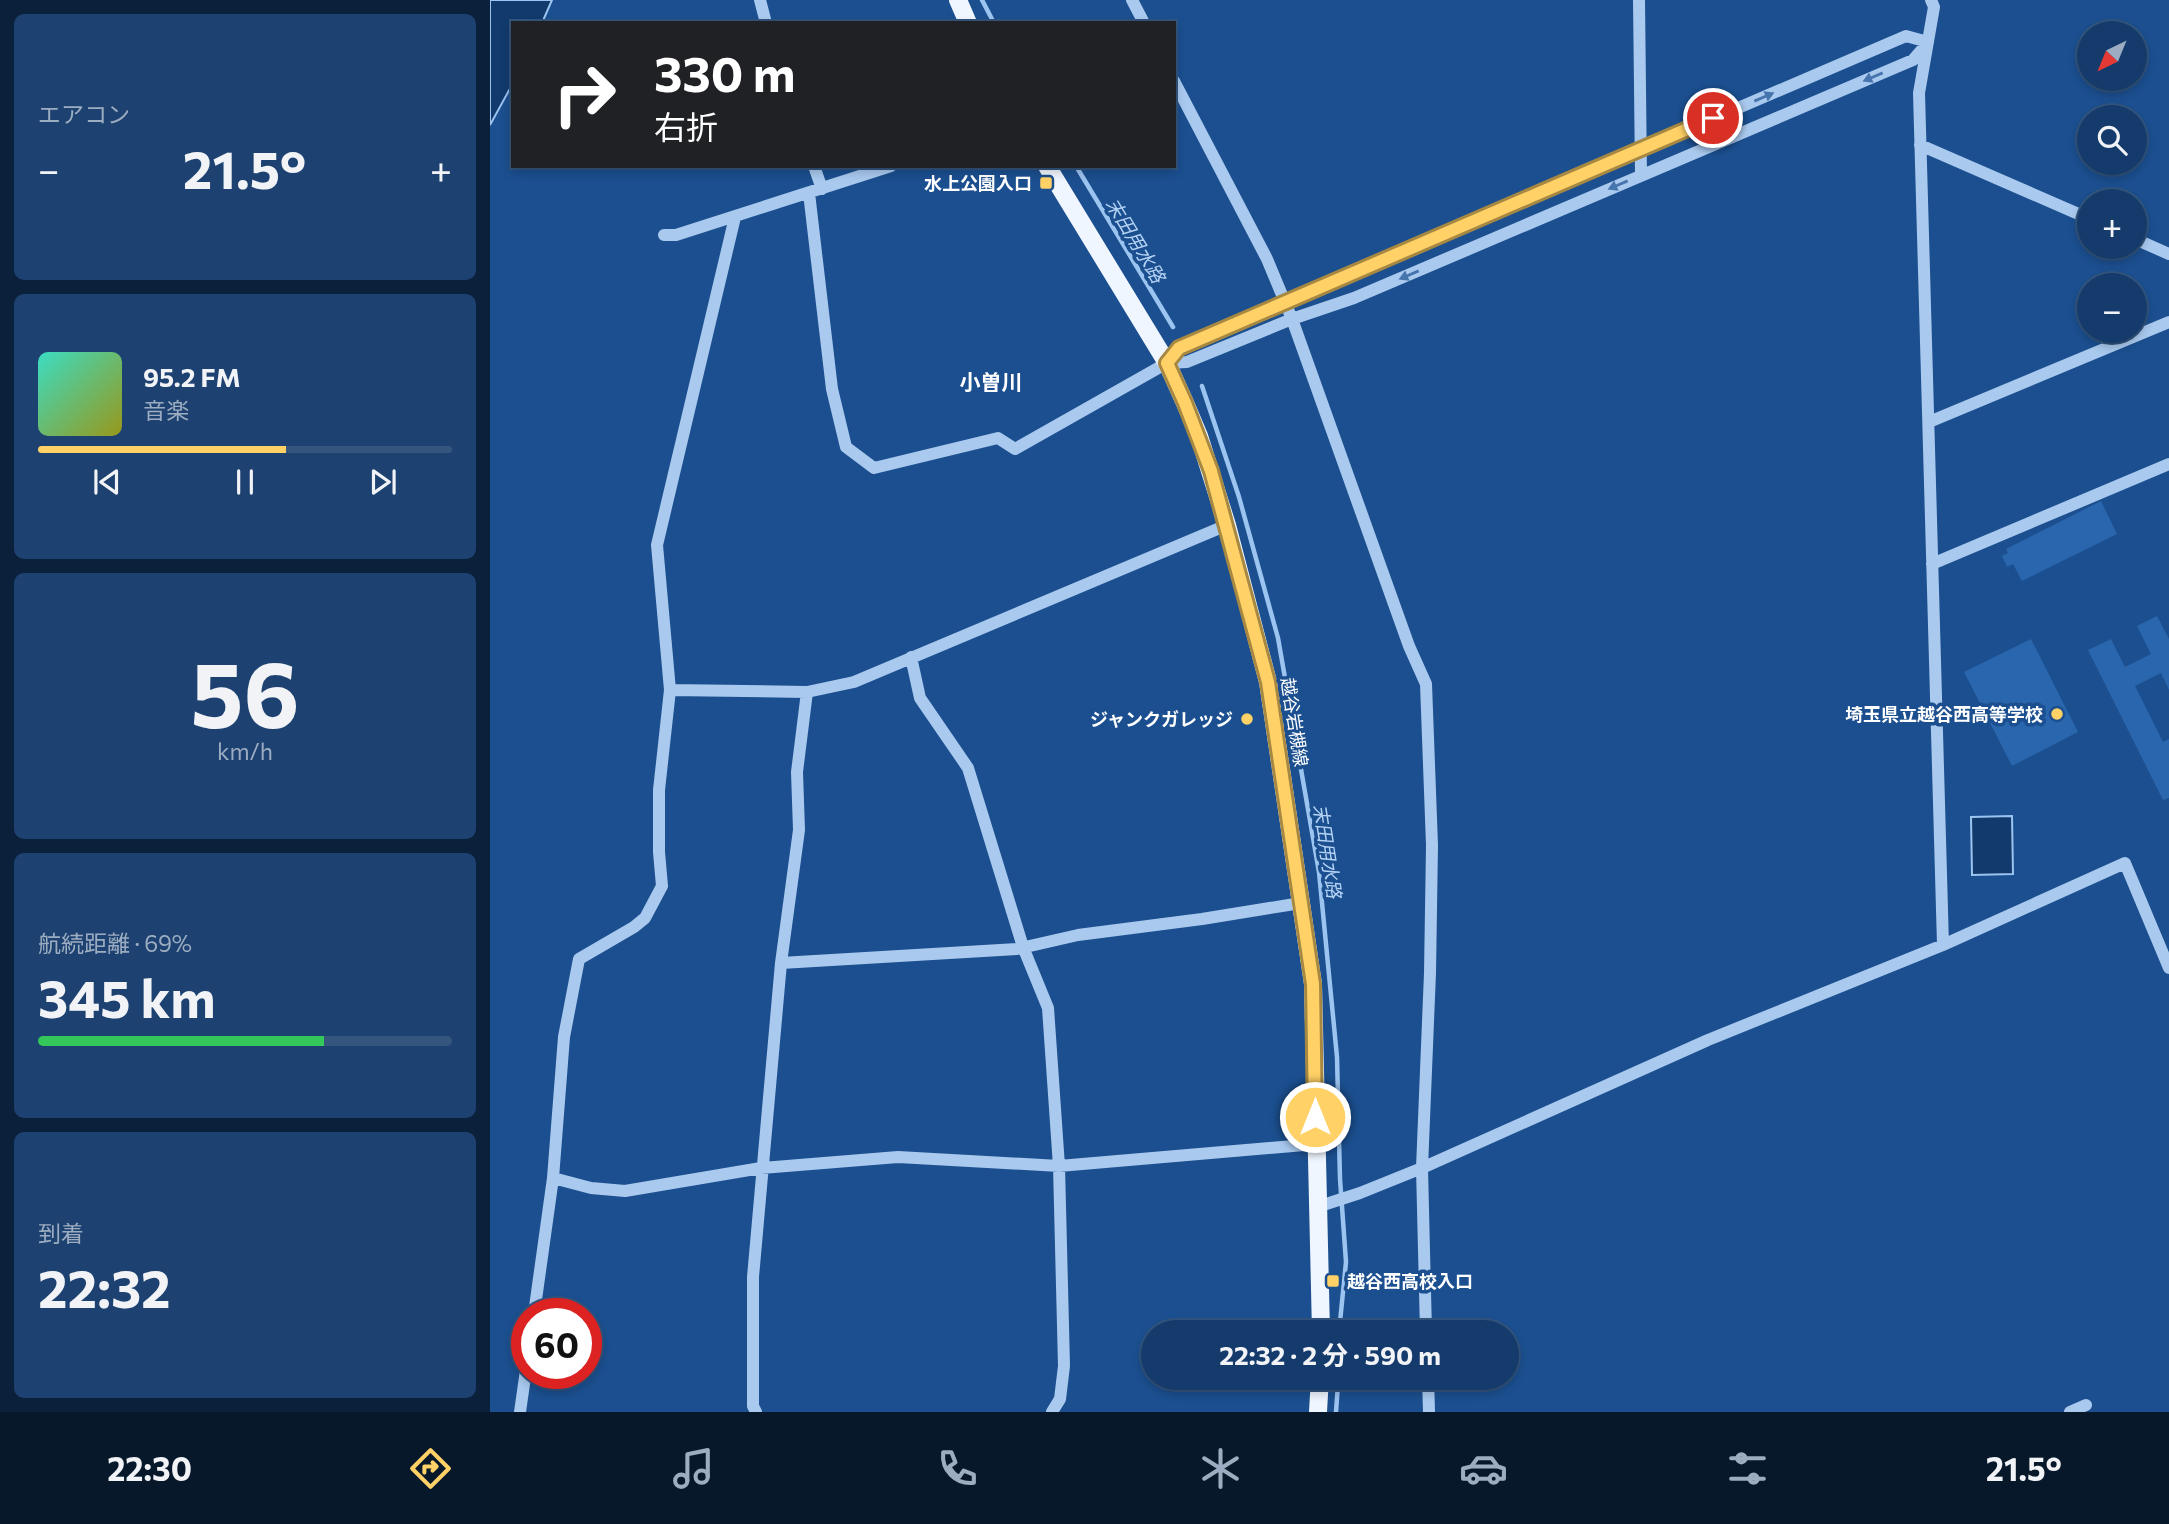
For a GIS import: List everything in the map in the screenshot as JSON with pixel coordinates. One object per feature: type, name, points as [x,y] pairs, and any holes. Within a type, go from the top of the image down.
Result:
[{"type":"main road","points":[[958,0],[967,21]]},
{"type":"main road","name":"越谷岩槻線","points":[[1048,168],[1167,363],[1199,436],[1227,526],[1268,682],[1313,984],[1321,1320]]},
{"type":"main road","points":[[1318,1412],[1319,1390]]},
{"type":"street","points":[[760,0],[765,21]]},
{"type":"street","points":[[1132,0],[1143,21]]},
{"type":"street","points":[[1639,0],[1641,175]]},
{"type":"street","points":[[1931,0],[1934,7],[1919,93],[1942,944]]},
{"type":"street","points":[[814,168],[832,389],[846,447],[874,468],[998,438],[1015,449],[1167,363],[1179,348],[1284,301],[1906,36],[1928,41]]},
{"type":"street","points":[[1167,363],[1188,362],[1292,319],[1354,298],[1913,60],[1928,41]]},
{"type":"street","points":[[1176,84],[1267,259],[1292,319],[1409,646],[1426,684],[1432,856],[1422,1168],[1426,1320]]},
{"type":"street","points":[[1920,145],[2077,213]]},
{"type":"street","points":[[664,235],[676,235],[736,217],[885,168]]},
{"type":"street","points":[[536,1298],[553,1178],[564,1037],[579,959],[645,918],[662,886],[659,790],[670,690],[657,545],[736,217]]},
{"type":"street","points":[[2147,244],[2169,254]]},
{"type":"street","points":[[1929,422],[2169,322]]},
{"type":"street","points":[[1932,564],[2169,464]]},
{"type":"street","points":[[670,690],[807,692],[853,682],[1227,526]]},
{"type":"street","points":[[911,657],[920,698],[968,768],[1023,947],[1048,1008],[1059,1166],[1064,1366],[1060,1399],[1052,1412]]},
{"type":"street","points":[[754,1410],[753,1277],[761,1168],[781,963],[799,830],[797,772],[807,692]]},
{"type":"street","points":[[1317,1207],[1422,1168],[1708,1040],[1942,944],[2125,863],[2169,968]]},
{"type":"street","points":[[781,963],[1023,947],[1078,935],[1301,903]]},
{"type":"street","points":[[553,1178],[591,1188],[625,1191],[761,1168],[898,1157],[1059,1166],[1316,1144]]},
{"type":"street","points":[[520,1412],[523,1389]]},
{"type":"street","points":[[1428,1390],[1429,1412]]},
{"type":"street","points":[[2070,1412],[2086,1405]]},
{"type":"water","points":[[490,0],[552,0],[543,21],[511,21],[511,87],[490,125]]},
{"type":"water","points":[[2012,816],[2013,874],[1972,875],[1971,817]]},
{"type":"building","points":[[2101,501],[2117,534],[2022,581],[2013,564],[2007,567],[2002,556],[2008,553],[2006,549]]},
{"type":"building","points":[[2157,616],[2169,639],[2169,690],[2161,673],[2135,686],[2163,742],[2169,739],[2169,798],[2163,800],[2088,650],[2111,639],[2125,667],[2151,654],[2137,626]]},
{"type":"building","points":[[2031,639],[2078,732],[2012,766],[1964,672]]},
{"type":"waterway","name":"末田用水路","points":[[982,0],[993,21]]},
{"type":"waterway","name":"末田用水路","points":[[1077,168],[1173,327]]},
{"type":"waterway","name":"末田用水路","points":[[1202,386],[1239,497],[1278,638],[1319,872],[1337,1057],[1340,1179],[1346,1262],[1340,1320]]},
{"type":"waterway","name":"末田用水路","points":[[1336,1412],[1338,1390]]},
{"type":"place","name":"水上公園入口","points":[[1046,183]]},
{"type":"place","name":"埼玉県立越谷西高等学校","points":[[2057,714]]},
{"type":"place","name":"ジャンクガレッジ","points":[[1247,719]]},
{"type":"place","name":"越谷西高校入口","points":[[1333,1281]]},
{"type":"district","name":"小曽川","points":[[991,381]]},
{"type":"route","points":[[1315,1117],[1313,984],[1268,682],[1211,471],[1167,363],[1179,348],[1713,118]]}]
